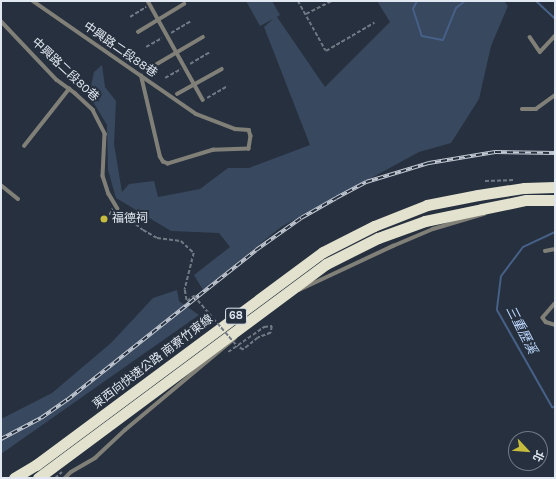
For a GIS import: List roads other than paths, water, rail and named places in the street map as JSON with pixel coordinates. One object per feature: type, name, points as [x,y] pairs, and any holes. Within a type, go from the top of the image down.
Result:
[{"type":"highway","name":"東西向快速公路 南寮竹東線","points":[[14,478],[36,466],[323,252],[374,226],[427,206],[478,195],[524,188],[555,186]]},
{"type":"highway","name":"東西向快速公路 南寮竹東線","points":[[38,478],[326,264],[378,238],[425,221],[526,200],[555,200]]},
{"type":"lane","name":"中興路二段88巷","points":[[33,1],[196,114],[236,129],[249,130],[251,136],[249,149],[214,150],[168,164],[163,162],[160,157],[141,76]]},
{"type":"lane","points":[[149,3],[203,100]]},
{"type":"lane","points":[[138,32],[184,4]]},
{"type":"lane","name":"中興路二段80巷","points":[[1,21],[57,80],[93,110],[105,134],[103,176],[109,194],[118,209]]},
{"type":"lane","points":[[530,37],[540,52],[555,36]]},
{"type":"lane","points":[[157,64],[203,37]]},
{"type":"lane","points":[[177,94],[222,70]]},
{"type":"lane","points":[[24,146],[69,89]]},
{"type":"lane","points":[[522,109],[536,109],[555,95]]},
{"type":"lane","points":[[1,185],[18,199]]},
{"type":"lane","points":[[66,478],[71,472],[95,458],[125,430],[213,356],[277,305],[304,287],[432,229],[502,207],[555,186]]},
{"type":"lane","points":[[545,251],[555,248]]},
{"type":"lane","points":[[555,304],[543,318],[546,322],[555,325]]},
{"type":"waterway","name":"三重歷溪","points":[[417,1],[413,9],[422,36],[443,40],[456,8],[465,1]]},
{"type":"waterway","name":"三重歷溪","points":[[536,1],[555,19]]},
{"type":"waterway","name":"三重歷溪","points":[[555,232],[523,247],[501,276],[497,310],[552,407],[555,407]]},
{"type":"railway","points":[[1,439],[41,418],[67,400],[256,250],[301,218],[366,182],[429,163],[495,152],[555,153]]},
{"type":"place","name":"福德祠","points":[[104,219]]}]
